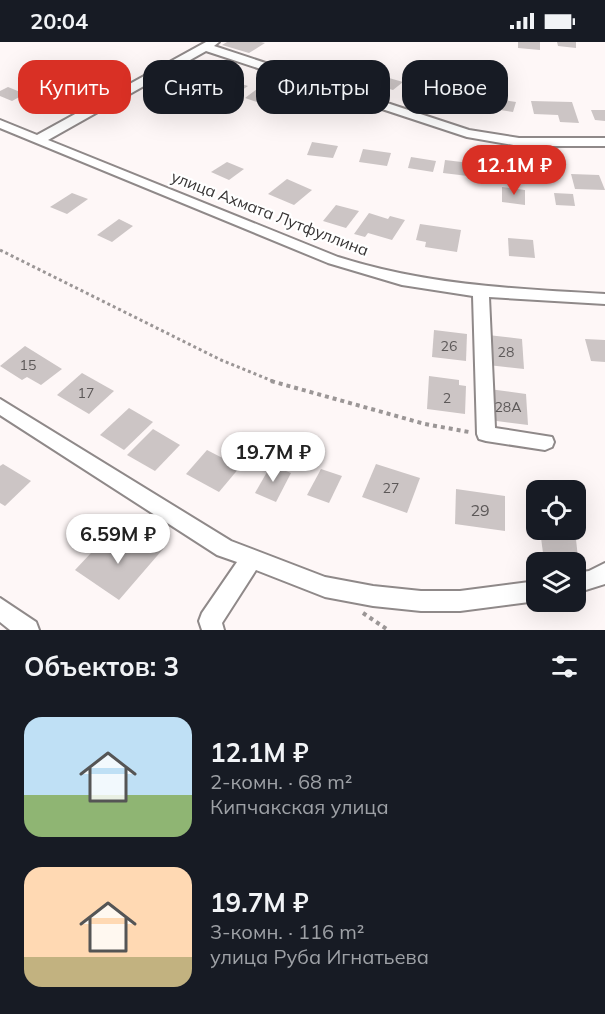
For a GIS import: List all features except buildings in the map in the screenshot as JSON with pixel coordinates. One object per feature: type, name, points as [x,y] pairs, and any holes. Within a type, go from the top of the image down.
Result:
[{"type":"street","points":[[38,140],[210,45],[467,133],[519,141],[605,142]]},
{"type":"street","name":"улица Ахмата Лутфуллина","points":[[0,124],[333,260],[375,273],[415,282],[481,292],[605,299]]},
{"type":"street","points":[[481,292],[486,434],[545,442]]},
{"type":"street","points":[[3,413],[224,548],[325,586],[373,596],[421,601],[460,601],[526,592]]},
{"type":"street","points":[[213,630],[210,621],[251,559]]},
{"type":"street","points":[[586,581],[605,573]]},
{"type":"street","points":[[0,609],[28,630]]},
{"type":"path","points":[[0,250],[222,360],[282,385],[425,424],[486,434]]}]
